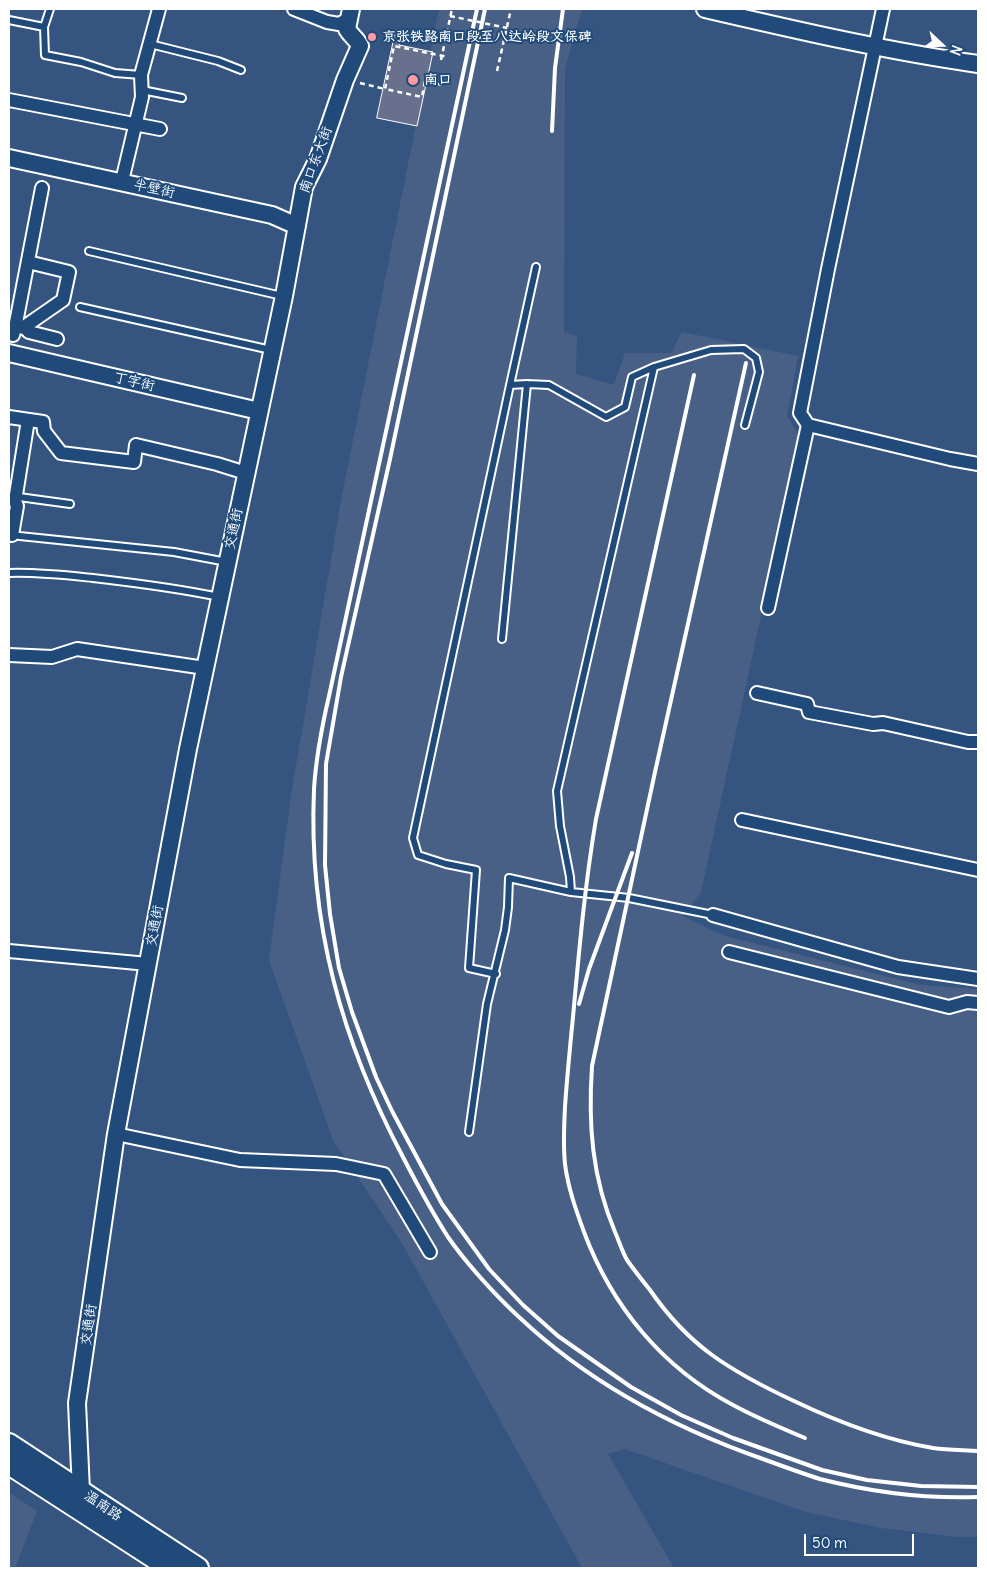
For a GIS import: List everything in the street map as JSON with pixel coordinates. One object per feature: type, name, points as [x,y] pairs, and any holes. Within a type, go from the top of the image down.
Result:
[{"type":"main road","name":"温南路","points":[[9,1444],[166,1567]]},
{"type":"main road","name":"温南路","points":[[9,1464],[76,1498],[198,1568]]},
{"type":"street","points":[[122,182],[142,97],[142,75],[160,9]]},
{"type":"street","points":[[294,9],[327,22],[338,24],[350,14]]},
{"type":"street","points":[[706,9],[875,47],[920,56],[978,64]]},
{"type":"street","points":[[883,9],[828,269],[800,413],[808,425],[978,464]]},
{"type":"street","name":"南口东大街","points":[[272,350],[304,187],[318,159],[345,80],[360,46],[347,29],[350,14]]},
{"type":"street","points":[[9,100],[160,129]]},
{"type":"street","name":"半壁街","points":[[9,158],[272,215],[297,226]]},
{"type":"street","points":[[16,330],[42,188]]},
{"type":"street","points":[[16,330],[63,300],[69,272],[28,262]]},
{"type":"street","points":[[16,330],[57,340]]},
{"type":"street","name":"交通街","points":[[76,1498],[78,1402],[116,1134],[188,749],[272,350]]},
{"type":"street","name":"丁字街","points":[[9,353],[260,411]]},
{"type":"street","points":[[9,417],[43,422],[44,431],[61,453],[134,462],[136,445],[217,464],[246,473]]},
{"type":"street","points":[[10,535],[17,506],[12,501],[28,420]]},
{"type":"street","points":[[768,608],[808,425]]},
{"type":"street","points":[[9,655],[52,657],[76,649],[205,668]]},
{"type":"street","points":[[757,693],[807,704],[809,712],[873,724],[883,723],[968,742],[978,742]]},
{"type":"street","points":[[742,820],[978,870]]},
{"type":"street","points":[[713,915],[898,967],[978,979]]},
{"type":"street","points":[[9,951],[148,964]]},
{"type":"street","points":[[729,952],[949,1008],[967,1002],[978,1003]]},
{"type":"street","points":[[116,1134],[240,1160],[336,1164],[384,1174],[430,1252]]},
{"type":"lane","points":[[50,9],[44,27],[45,55],[81,62],[115,73],[142,75]]},
{"type":"lane","points":[[9,20],[44,27]]},
{"type":"lane","points":[[150,44],[218,61],[241,70]]},
{"type":"lane","points":[[142,90],[182,98]]},
{"type":"lane","points":[[89,251],[284,296]]},
{"type":"lane","points":[[496,974],[469,968],[476,870],[446,864],[418,855],[413,838],[536,267]]},
{"type":"lane","points":[[80,307],[272,350]]},
{"type":"lane","points":[[510,385],[549,385],[606,417],[624,407],[632,377],[654,366],[711,350],[744,349],[756,358],[759,372],[745,425]]},
{"type":"lane","points":[[571,892],[560,826],[557,791],[654,366]]},
{"type":"lane","points":[[502,639],[527,384]]},
{"type":"lane","points":[[12,501],[19,497],[70,504]]},
{"type":"lane","points":[[10,535],[174,552],[227,562]]},
{"type":"lane","points":[[9,573],[37,572],[145,584],[183,589],[220,597]]},
{"type":"lane","points":[[468,1132],[487,1004],[496,974],[505,930],[509,878],[571,892],[629,898],[713,915]]},
{"type":"path","points":[[441,60],[452,9]]},
{"type":"path","points":[[497,71],[511,9]]},
{"type":"path","points":[[450,16],[506,28]]},
{"type":"path","points":[[385,89],[394,46],[448,57]]},
{"type":"path","points":[[345,80],[422,97],[425,81],[442,85]]},
{"type":"shaded area","points":[[439,9],[582,9],[565,69],[564,332],[577,336],[576,374],[614,385],[625,353],[671,353],[682,332],[798,356],[787,416],[800,437],[701,892],[683,916],[721,935],[921,985],[978,989],[978,1537],[958,1537],[881,1528],[806,1512],[625,1449],[608,1454],[674,1568],[582,1568],[403,1245],[333,1140],[269,960],[291,796],[341,500]]},
{"type":"shaded area","points":[[9,1493],[37,1511],[15,1568],[9,1568]]},
{"type":"building","points":[[396,30],[402,31],[399,45],[433,52],[417,126],[377,118]]},
{"type":"railway","points":[[477,9],[324,719],[316,766],[314,839],[317,887],[323,934],[347,1026],[363,1071],[382,1115],[420,1189],[448,1237],[472,1268],[519,1317],[574,1362],[603,1382],[665,1418],[730,1447],[813,1477],[839,1484],[898,1494],[978,1497]]},
{"type":"railway","points":[[485,9],[390,459],[341,677],[326,764],[325,865],[330,914],[339,968],[352,1012],[376,1077],[442,1204],[489,1269],[523,1305],[558,1336],[631,1387],[681,1415],[733,1438],[822,1470],[867,1480],[921,1486],[978,1487]]},
{"type":"railway","points":[[552,131],[555,68],[563,9]]},
{"type":"railway","points":[[746,363],[592,1066],[591,1130],[601,1191],[627,1260],[671,1317],[686,1333],[722,1362],[773,1391],[811,1409],[862,1429],[915,1445],[950,1450],[978,1451]]},
{"type":"railway","points":[[694,375],[596,819],[583,918],[569,1062],[564,1128],[565,1164],[575,1207],[596,1259],[609,1285],[643,1333],[662,1354],[708,1390],[751,1414],[805,1438]]},
{"type":"railway","points":[[579,1004],[589,969],[632,853]]},
{"type":"place","name":"京张铁路南口段至八达岭段文保碑","points":[[372,37]]},
{"type":"place","name":"南口","points":[[413,80]]}]
